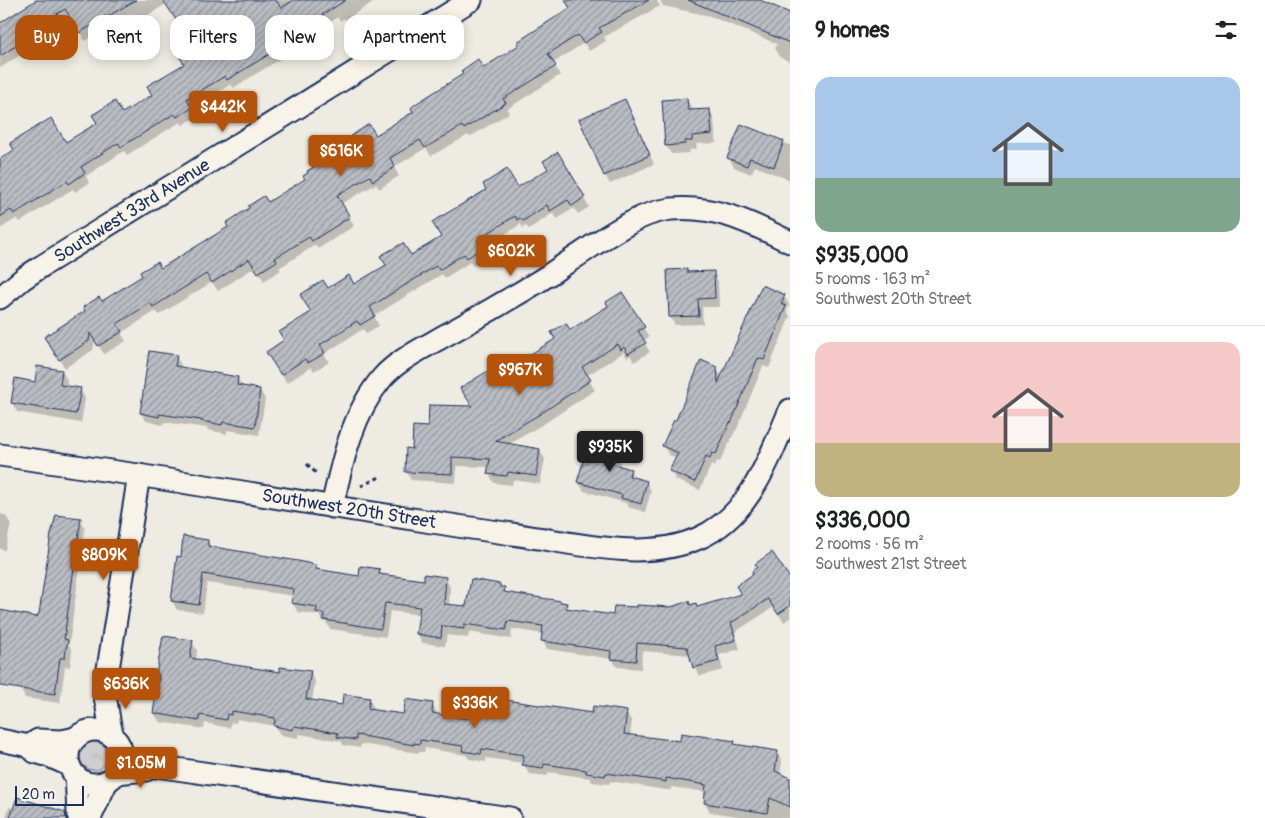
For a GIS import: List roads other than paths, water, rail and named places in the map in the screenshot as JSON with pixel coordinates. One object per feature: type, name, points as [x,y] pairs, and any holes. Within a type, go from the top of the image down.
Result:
[{"type":"street","name":"Southwest 33rd Avenue","points":[[0,298],[42,266],[471,0]]},
{"type":"street","points":[[332,507],[347,445],[354,426],[372,391],[393,367],[526,289],[617,230],[645,215],[671,209],[706,210],[724,213],[743,220],[790,242]]},
{"type":"street","name":"Southwest 20th Street","points":[[0,454],[603,548],[652,549],[675,546],[697,539],[727,520],[746,499],[765,468],[790,410]]},
{"type":"street","points":[[90,818],[112,777],[120,767],[122,760],[121,752],[110,727],[104,694],[139,475]]},
{"type":"street","points":[[80,818],[73,771],[68,758],[69,751],[71,744],[81,735],[97,702],[104,694]]},
{"type":"street","points":[[29,746],[38,740],[62,741],[93,730],[100,731],[107,733],[133,753],[147,759],[156,766],[510,818]]},
{"type":"street","points":[[0,740],[29,746],[35,752],[49,756],[73,771],[83,781],[91,784],[99,784],[112,777],[156,766]]}]
